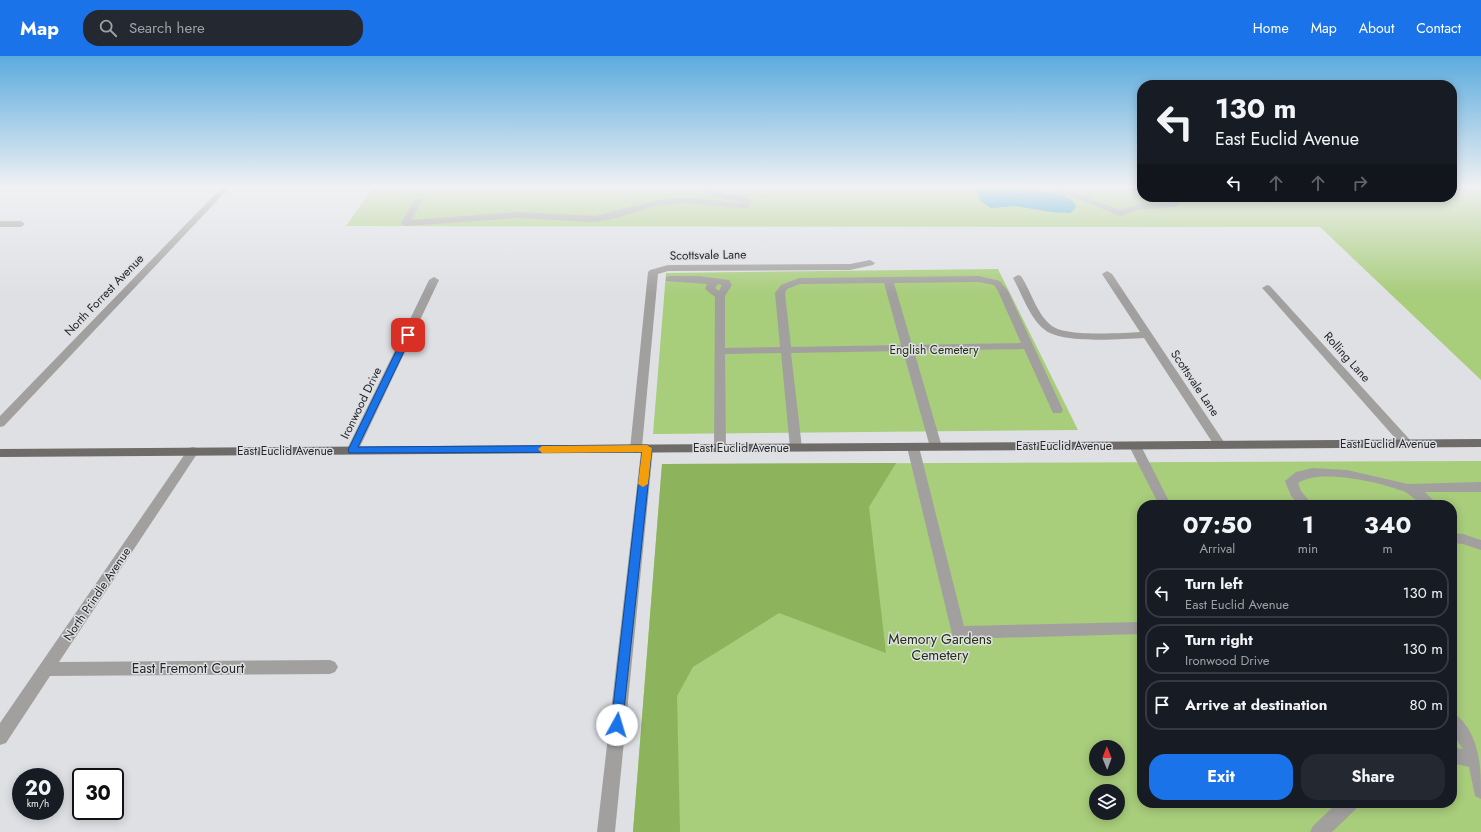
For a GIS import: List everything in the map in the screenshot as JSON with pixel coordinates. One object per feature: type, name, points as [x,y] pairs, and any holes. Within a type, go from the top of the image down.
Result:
[{"type":"main road","name":"East Euclid Avenue","points":[[0,453],[1481,444]]},
{"type":"street","name":"North Forrest Avenue","points":[[0,423],[192,222]]},
{"type":"street","points":[[405,222],[415,222]]},
{"type":"street","points":[[0,224],[21,224]]},
{"type":"street","name":"Scottsvale Lane","points":[[642,449],[653,272],[668,268],[850,267],[870,264]]},
{"type":"street","name":"Scottsvale Lane","points":[[1107,274],[1220,445]]},
{"type":"street","points":[[796,448],[780,293],[784,287],[799,281],[979,278],[993,281],[1001,286],[1057,410]]},
{"type":"street","points":[[1018,278],[1042,321],[1049,330],[1070,335],[1148,336]]},
{"type":"street","points":[[669,279],[698,279],[713,282],[721,281],[726,282],[727,285],[720,296],[720,448]]},
{"type":"street","name":"Ironwood Drive","points":[[352,450],[434,280]]},
{"type":"street","points":[[888,280],[936,447]]},
{"type":"street","name":"Rolling Lane","points":[[1267,288],[1407,444]]},
{"type":"street","points":[[720,351],[1028,346]]},
{"type":"street","points":[[1135,446],[1162,500]]},
{"type":"street","points":[[913,447],[958,633],[1137,628]]},
{"type":"street","points":[[606,832],[642,449]]},
{"type":"street","name":"North Prindle Avenue","points":[[0,737],[193,451]]},
{"type":"street","points":[[1303,500],[1296,492],[1291,481],[1298,476],[1307,474],[1332,473],[1361,477],[1408,488],[1481,487]]},
{"type":"street","points":[[1408,488],[1426,500]]},
{"type":"street","points":[[1457,536],[1481,545]]},
{"type":"street","name":"East Fremont Court","points":[[46,669],[330,667]]},
{"type":"street","points":[[1457,727],[1468,740],[1479,762],[1481,790]]},
{"type":"street","points":[[1457,756],[1479,762]]},
{"type":"street","points":[[1319,832],[1345,808]]},
{"type":"green space","points":[[349,222],[1481,222],[1481,380],[1320,227],[346,226]]},
{"type":"green space","name":"English Cemetery","points":[[998,269],[1078,430],[653,434],[666,273]]},
{"type":"green space","name":"Memory Gardens Cemetery","points":[[1481,461],[1481,832],[633,832],[662,464]]},
{"type":"green space","points":[[896,463],[869,507],[886,653],[779,613],[693,667],[677,696],[680,832],[633,832],[662,464]]},
{"type":"slow traffic","points":[[542,449],[647,448],[643,484]]},
{"type":"route","points":[[408,335],[352,450],[647,448],[617,725]]}]
